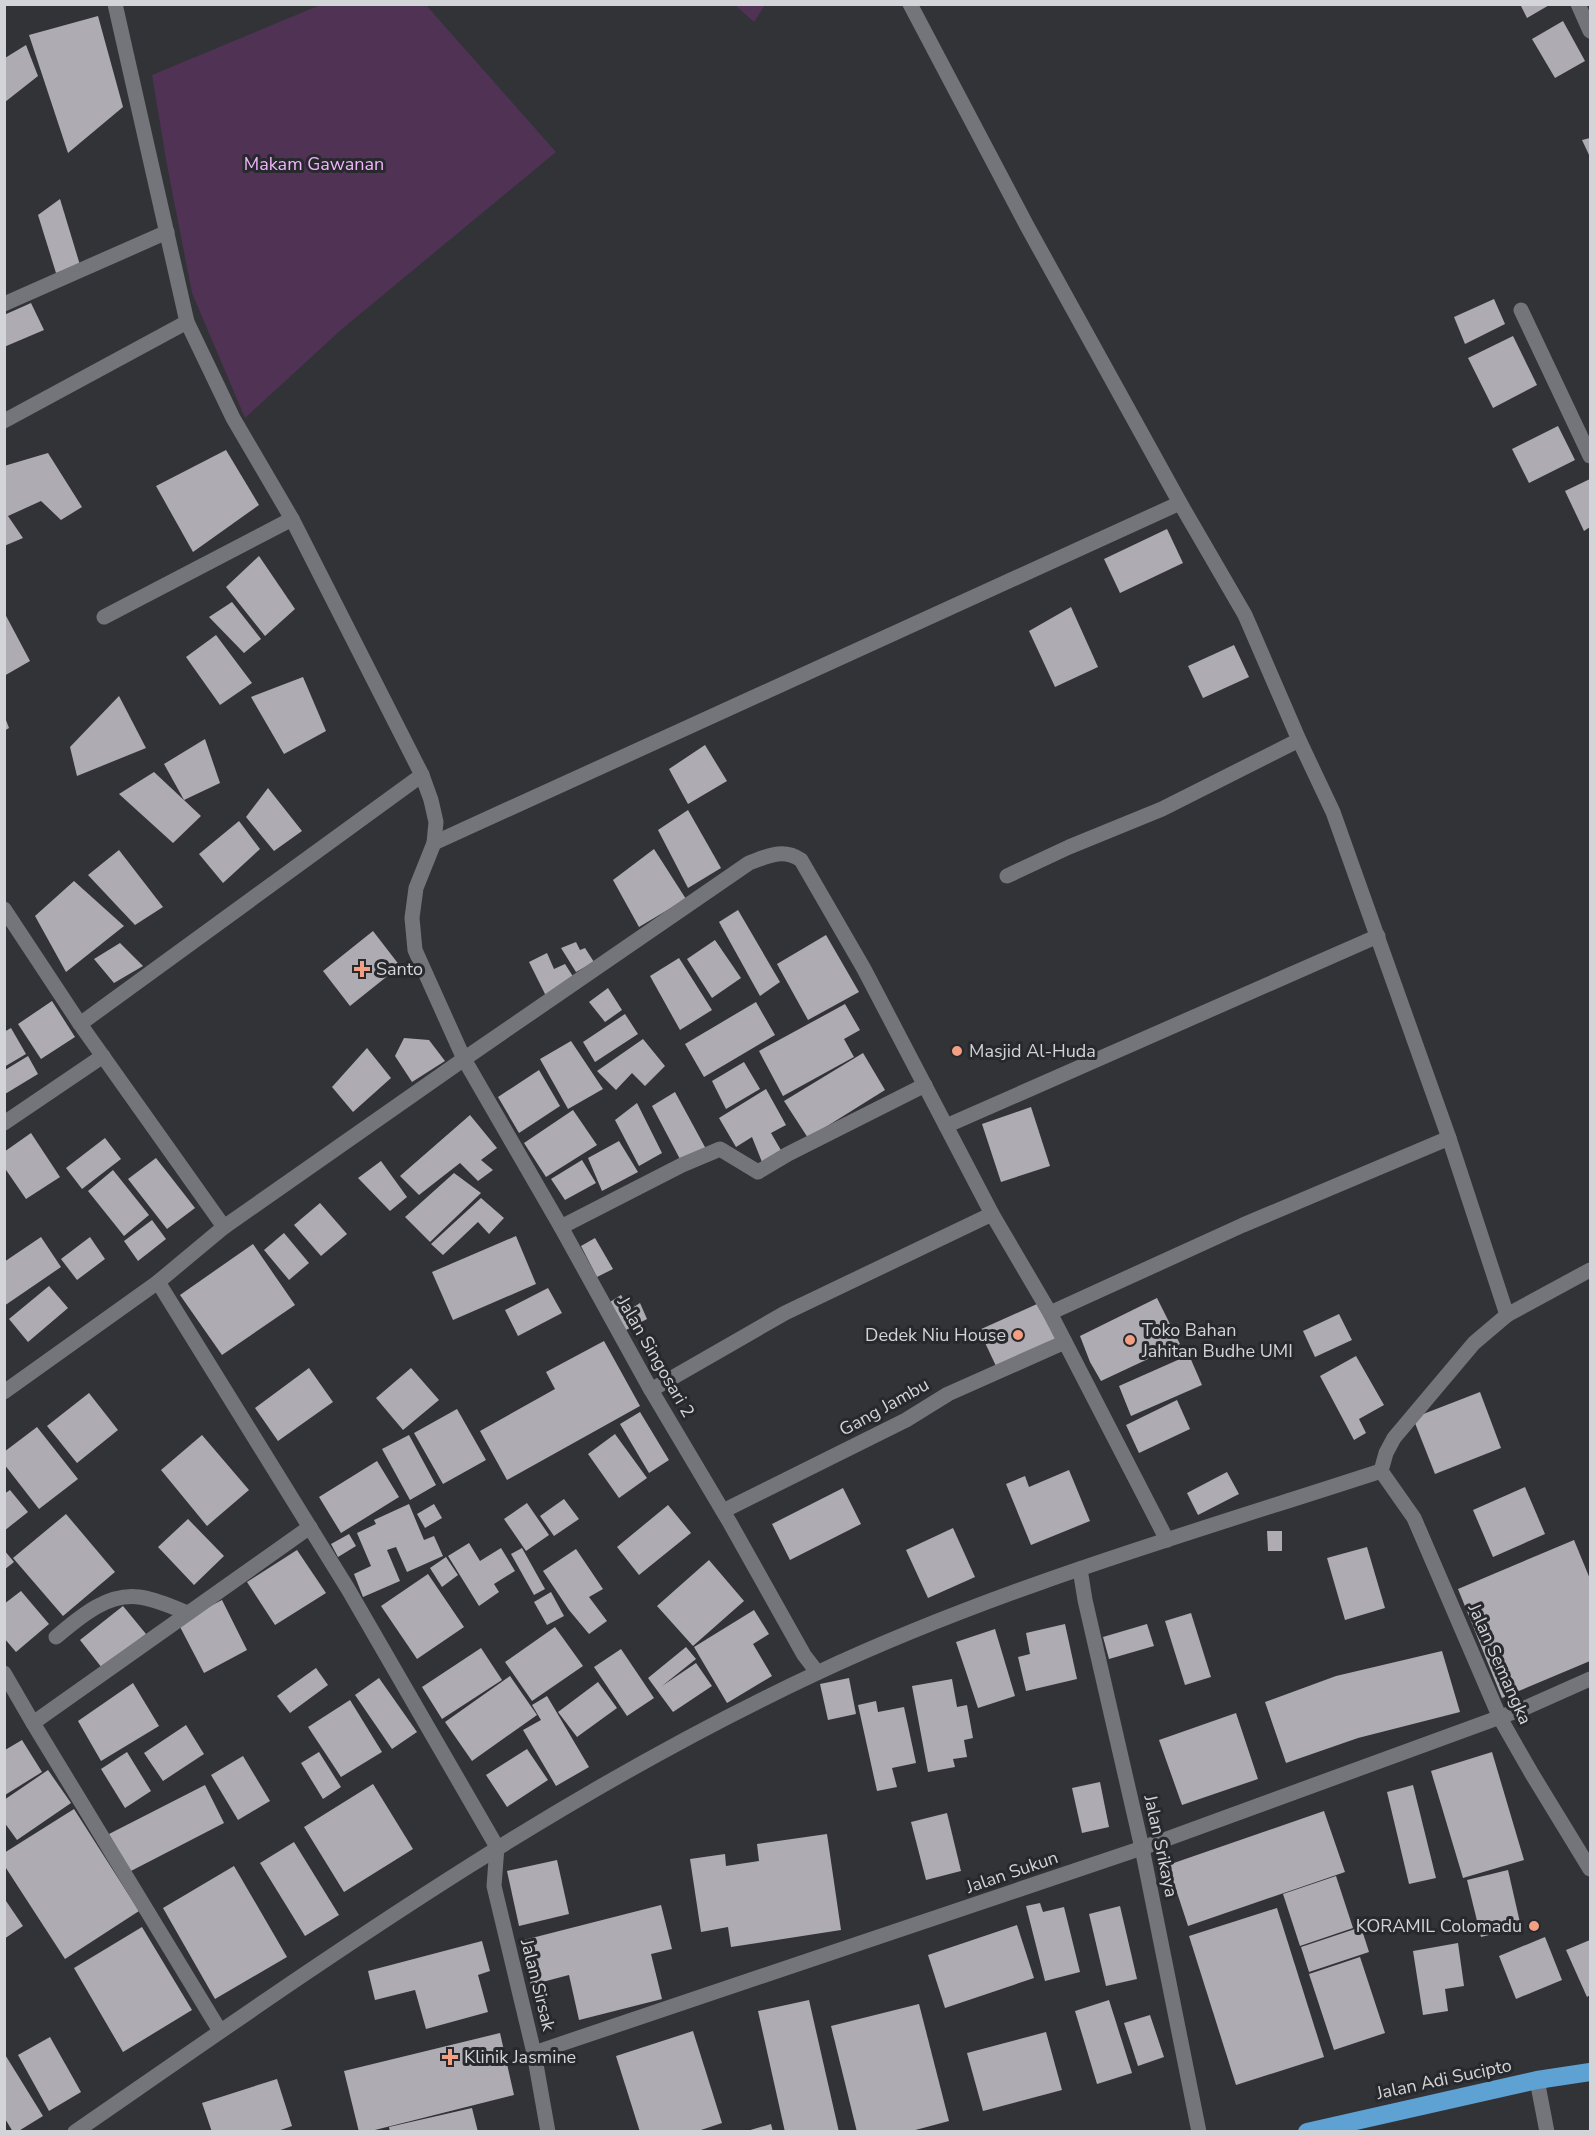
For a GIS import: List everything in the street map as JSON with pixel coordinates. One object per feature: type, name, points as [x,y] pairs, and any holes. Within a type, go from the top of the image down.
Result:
[{"type":"highway","name":"Jalan Adi Sucipto","points":[[1307,2132],[1537,2080],[1590,2072]]},
{"type":"street","points":[[115,4],[187,322],[233,418],[292,519],[422,775],[436,822],[434,843],[1180,503]]},
{"type":"street","points":[[910,4],[1033,237],[1180,503],[1245,615],[1299,741],[1333,812],[1449,1138],[1507,1315]]},
{"type":"street","points":[[1578,4],[1590,31]]},
{"type":"street","points":[[4,304],[166,232]]},
{"type":"street","points":[[1521,310],[1590,456]]},
{"type":"street","points":[[4,421],[187,322]]},
{"type":"street","points":[[104,617],[292,519]]},
{"type":"street","points":[[1007,876],[1068,847],[1162,809],[1299,741]]},
{"type":"street","points":[[80,1024],[422,775]]},
{"type":"street","name":"Jalan Singosari 2","points":[[434,843],[416,888],[412,918],[414,950],[464,1059],[561,1227],[651,1390],[723,1511],[804,1655],[817,1672]]},
{"type":"street","points":[[4,1392],[158,1282],[224,1227],[749,863],[777,853],[792,854],[801,860],[864,969],[992,1214],[1050,1313],[1167,1540]]},
{"type":"street","points":[[4,909],[102,1056],[224,1227]]},
{"type":"street","points":[[946,1126],[1378,936]]},
{"type":"street","points":[[4,1123],[102,1056]]},
{"type":"street","points":[[561,1227],[682,1165],[720,1149],[758,1172],[788,1154],[925,1085]]},
{"type":"street","points":[[1050,1313],[1243,1225],[1449,1138]]},
{"type":"street","points":[[651,1390],[785,1313],[992,1214]]},
{"type":"street","points":[[75,2132],[220,2031],[497,1847],[684,1738],[817,1672],[956,1612],[1167,1540],[1381,1471],[1390,1445],[1413,1413],[1474,1343],[1507,1315],[1590,1270]]},
{"type":"street","points":[[158,1282],[348,1589],[497,1847]]},
{"type":"street","name":"Gang Jambu","points":[[723,1511],[906,1420],[948,1394],[1065,1342]]},
{"type":"street","name":"Jalan Semangka","points":[[1381,1471],[1414,1518],[1500,1718],[1536,1782],[1590,1869]]},
{"type":"street","points":[[33,1723],[310,1527]]},
{"type":"street","name":"Jalan Srikaya","points":[[1080,1569],[1085,1600],[1142,1848],[1199,2132]]},
{"type":"street","points":[[56,1637],[92,1610],[106,1602],[120,1598],[137,1597],[188,1613]]},
{"type":"street","points":[[4,1673],[220,2031]]},
{"type":"street","name":"Jalan Sukun","points":[[534,2053],[1142,1848],[1500,1718],[1590,1678]]},
{"type":"street","name":"Jalan Sirsak","points":[[497,1847],[494,1886],[534,2053],[548,2132]]},
{"type":"street","points":[[1537,2080],[1547,2132]]},
{"type":"green space","name":"Makam Gawanan","points":[[320,5],[426,5],[556,152],[342,329],[245,418],[192,293],[152,75]]},
{"type":"green space","points":[[735,5],[765,5],[754,22]]},
{"type":"building","points":[[1520,4],[1551,4],[1527,18]]},
{"type":"building","points":[[98,16],[123,107],[68,153],[29,35]]},
{"type":"building","points":[[1563,21],[1585,61],[1555,78],[1532,39]]},
{"type":"building","points":[[26,45],[38,76],[5,102],[5,58]]},
{"type":"building","points":[[1590,138],[1590,157],[1582,140]]},
{"type":"building","points":[[60,199],[80,265],[56,273],[38,215]]},
{"type":"building","points":[[1494,299],[1505,324],[1465,344],[1454,317]]},
{"type":"building","points":[[31,303],[44,330],[4,347],[4,315]]},
{"type":"building","points":[[1513,336],[1537,385],[1493,408],[1468,358]]},
{"type":"building","points":[[1558,426],[1575,460],[1529,483],[1512,449]]},
{"type":"building","points":[[226,450],[259,505],[193,552],[156,486]]},
{"type":"building","points":[[48,453],[82,507],[61,520],[41,501],[8,516],[23,538],[4,546],[4,466]]},
{"type":"building","points":[[1590,479],[1590,527],[1584,531],[1565,491]]},
{"type":"building","points":[[1167,529],[1183,563],[1120,593],[1104,559]]},
{"type":"building","points":[[259,556],[295,609],[265,636],[226,587]]},
{"type":"building","points":[[232,602],[261,639],[244,653],[209,617]]},
{"type":"building","points":[[1071,607],[1098,667],[1055,687],[1029,631]]},
{"type":"building","points":[[4,612],[30,661],[4,676]]},
{"type":"building","points":[[216,635],[252,683],[220,705],[186,657]]},
{"type":"building","points":[[1234,645],[1249,677],[1203,698],[1188,666]]},
{"type":"building","points":[[303,677],[326,731],[284,754],[251,697]]},
{"type":"building","points":[[119,696],[146,748],[77,776],[70,747]]},
{"type":"building","points":[[4,715],[9,728],[4,731]]},
{"type":"building","points":[[205,739],[220,783],[184,800],[164,764]]},
{"type":"building","points":[[705,745],[727,781],[688,804],[669,769]]},
{"type":"building","points":[[154,772],[201,816],[173,843],[119,794]]},
{"type":"building","points":[[268,788],[302,831],[274,851],[246,817]]},
{"type":"building","points":[[688,810],[721,868],[688,888],[658,830]]},
{"type":"building","points":[[239,821],[260,849],[223,883],[199,854]]},
{"type":"building","points":[[654,849],[686,899],[639,927],[613,880]]},
{"type":"building","points":[[119,850],[163,907],[135,925],[88,875]]},
{"type":"building","points":[[74,881],[124,926],[66,972],[35,916]]},
{"type":"building","points":[[738,910],[780,982],[760,996],[719,922]]},
{"type":"building","name":"Santo","points":[[373,931],[400,966],[350,1006],[323,971]]},
{"type":"building","points":[[826,935],[859,992],[808,1020],[777,964]]},
{"type":"building","points":[[715,940],[741,978],[712,998],[687,959]]},
{"type":"building","points":[[576,942],[580,950],[585,948],[594,962],[576,972],[561,948]]},
{"type":"building","points":[[120,943],[143,966],[114,983],[94,959]]},
{"type":"building","points":[[547,953],[554,969],[565,964],[574,978],[546,996],[529,962]]},
{"type":"building","points":[[679,958],[712,1010],[680,1030],[650,976]]},
{"type":"building","points":[[608,988],[622,1010],[605,1022],[589,1002]]},
{"type":"building","points":[[52,1001],[75,1037],[41,1059],[18,1024]]},
{"type":"building","points":[[756,1002],[775,1035],[704,1077],[685,1044]]},
{"type":"building","points":[[845,1004],[860,1030],[844,1039],[854,1057],[783,1096],[759,1051]]},
{"type":"building","points":[[625,1014],[638,1034],[595,1062],[583,1042]]},
{"type":"building","points":[[11,1028],[26,1054],[4,1067],[4,1032]]},
{"type":"building","points":[[404,1038],[429,1040],[445,1061],[412,1082],[395,1056]]},
{"type":"building","points":[[643,1039],[665,1066],[645,1086],[632,1073],[616,1090],[597,1071]]},
{"type":"building","points":[[571,1041],[603,1089],[568,1109],[540,1059]]},
{"type":"building","points":[[367,1048],[391,1078],[353,1112],[332,1087]]},
{"type":"building","points":[[863,1053],[885,1090],[808,1138],[784,1101]]},
{"type":"building","points":[[28,1056],[38,1074],[5,1094],[5,1070]]},
{"type":"building","points":[[744,1062],[760,1089],[726,1109],[712,1081]]},
{"type":"building","points":[[539,1070],[560,1106],[519,1133],[498,1097]]},
{"type":"building","points":[[766,1089],[786,1125],[771,1133],[782,1152],[762,1162],[752,1137],[736,1147],[719,1118]]},
{"type":"building","points":[[675,1092],[706,1149],[681,1161],[652,1106]]},
{"type":"building","points":[[637,1103],[662,1153],[639,1166],[615,1120]]},
{"type":"building","points":[[1031,1107],[1050,1166],[1001,1182],[982,1124]]},
{"type":"building","points":[[573,1110],[597,1145],[546,1177],[524,1143]]},
{"type":"building","points":[[470,1115],[497,1148],[481,1160],[493,1170],[478,1181],[460,1163],[419,1195],[400,1176]]},
{"type":"building","points":[[31,1133],[60,1177],[26,1199],[4,1167],[4,1152]]},
{"type":"building","points":[[105,1138],[121,1159],[82,1189],[66,1168]]},
{"type":"building","points":[[619,1141],[638,1172],[602,1191],[588,1158]]},
{"type":"building","points":[[156,1158],[195,1208],[167,1229],[128,1179]]},
{"type":"building","points":[[582,1160],[596,1183],[565,1200],[551,1179]]},
{"type":"building","points":[[381,1161],[407,1197],[390,1211],[358,1178]]},
{"type":"building","points":[[113,1170],[149,1215],[124,1236],[88,1191]]},
{"type":"building","points":[[454,1173],[481,1193],[430,1242],[405,1217]]},
{"type":"building","points":[[481,1198],[504,1218],[489,1234],[478,1222],[443,1255],[431,1244]]},
{"type":"building","points":[[320,1203],[347,1234],[321,1256],[294,1225]]},
{"type":"building","points":[[152,1220],[166,1239],[138,1261],[124,1241]]},
{"type":"building","points":[[284,1233],[309,1263],[289,1280],[264,1250]]},
{"type":"building","points":[[516,1236],[536,1284],[453,1320],[432,1272]]},
{"type":"building","points":[[41,1237],[61,1267],[4,1306],[4,1262]]},
{"type":"building","points":[[90,1237],[105,1259],[77,1280],[61,1259]]},
{"type":"building","points":[[595,1238],[613,1269],[597,1277],[581,1246]]},
{"type":"building","points":[[253,1244],[295,1305],[222,1355],[180,1295]]},
{"type":"building","points":[[49,1286],[68,1308],[28,1342],[9,1319]]},
{"type":"building","points":[[548,1288],[562,1313],[518,1336],[505,1310]]},
{"type":"building","points":[[621,1295],[629,1310],[640,1303],[647,1319],[626,1330],[610,1302]]},
{"type":"building","name":"Toko Bahan Jahitan Budhe UMI","points":[[1157,1298],[1180,1344],[1101,1381],[1090,1362],[1080,1336]]},
{"type":"building","name":"Dedek Niu House","points":[[1037,1304],[1057,1340],[996,1366],[979,1330]]},
{"type":"building","points":[[1339,1314],[1352,1340],[1315,1357],[1303,1331]]},
{"type":"building","points":[[604,1341],[640,1406],[507,1480],[480,1431],[555,1389],[546,1372]]},
{"type":"building","points":[[1189,1355],[1202,1385],[1131,1416],[1119,1386]]},
{"type":"building","points":[[1356,1356],[1384,1405],[1359,1419],[1366,1433],[1354,1440],[1320,1376]]},
{"type":"building","points":[[309,1368],[333,1402],[278,1441],[255,1408]]},
{"type":"building","points":[[411,1368],[439,1400],[403,1430],[376,1398]]},
{"type":"building","points":[[1480,1392],[1501,1448],[1435,1474],[1413,1418]]},
{"type":"building","points":[[89,1393],[118,1430],[77,1463],[47,1426]]},
{"type":"building","points":[[1177,1400],[1190,1429],[1139,1453],[1126,1425]]},
{"type":"building","points":[[457,1409],[486,1460],[443,1484],[414,1433]]},
{"type":"building","points":[[640,1412],[669,1460],[649,1473],[620,1424]]},
{"type":"building","points":[[37,1427],[78,1479],[39,1509],[4,1464],[4,1452]]},
{"type":"building","points":[[615,1434],[647,1478],[619,1498],[588,1454]]},
{"type":"building","points":[[202,1435],[249,1490],[207,1526],[161,1470]]},
{"type":"building","points":[[409,1435],[436,1485],[410,1500],[382,1449]]},
{"type":"building","points":[[377,1461],[399,1497],[341,1533],[319,1497]]},
{"type":"building","points":[[1069,1470],[1090,1521],[1031,1545],[1006,1484],[1025,1476],[1029,1487]]},
{"type":"building","points":[[1227,1472],[1239,1494],[1198,1515],[1187,1493]]},
{"type":"building","points":[[1525,1487],[1545,1534],[1493,1557],[1473,1510]]},
{"type":"building","points":[[843,1488],[861,1524],[790,1560],[772,1524]]},
{"type":"building","points":[[10,1490],[28,1512],[4,1531],[4,1494]]},
{"type":"building","points":[[564,1499],[579,1519],[554,1536],[540,1516]]},
{"type":"building","points":[[527,1503],[549,1535],[526,1551],[504,1519]]},
{"type":"building","points":[[409,1504],[424,1540],[434,1536],[443,1556],[407,1572],[396,1547],[387,1550],[400,1581],[363,1597],[354,1574],[371,1566],[357,1533],[376,1524],[374,1520]]},
{"type":"building","points":[[434,1504],[442,1518],[425,1528],[417,1514]]},
{"type":"building","points":[[668,1505],[691,1533],[639,1575],[617,1547]]},
{"type":"building","points":[[66,1514],[115,1572],[63,1616],[13,1558]]},
{"type":"building","points":[[188,1519],[224,1556],[194,1585],[158,1547]]},
{"type":"building","points":[[953,1528],[975,1577],[928,1598],[906,1550]]},
{"type":"building","points":[[1267,1531],[1282,1531],[1282,1551],[1268,1551]]},
{"type":"building","points":[[349,1534],[356,1546],[338,1557],[331,1544]]},
{"type":"building","points":[[1574,1540],[1590,1579],[1590,1661],[1502,1698],[1458,1589]]},
{"type":"building","points":[[469,1543],[480,1561],[501,1548],[515,1571],[494,1584],[499,1592],[479,1606],[448,1556]]},
{"type":"building","points":[[1367,1547],[1385,1608],[1345,1620],[1327,1558]]},
{"type":"building","points":[[522,1548],[545,1589],[534,1595],[511,1554]]},
{"type":"building","points":[[576,1549],[603,1589],[589,1597],[607,1621],[589,1634],[569,1610],[543,1571]]},
{"type":"building","points":[[4,1550],[14,1562],[4,1570]]},
{"type":"building","points":[[297,1550],[326,1593],[275,1625],[247,1582]]},
{"type":"building","points":[[446,1557],[458,1575],[442,1587],[430,1568]]},
{"type":"building","points":[[709,1560],[744,1601],[693,1646],[657,1606]]},
{"type":"building","points":[[428,1574],[464,1627],[417,1659],[381,1606]]},
{"type":"building","points":[[21,1591],[49,1624],[16,1652],[4,1638],[4,1604]]},
{"type":"building","points":[[551,1592],[564,1616],[547,1625],[534,1602]]},
{"type":"building","points":[[222,1600],[247,1650],[204,1673],[178,1623]]},
{"type":"building","points":[[123,1606],[146,1634],[102,1668],[80,1640]]},
{"type":"building","points":[[754,1610],[769,1634],[753,1644],[772,1676],[727,1703],[694,1647]]},
{"type":"building","points":[[1191,1613],[1211,1677],[1185,1685],[1165,1621]]},
{"type":"building","points":[[1065,1624],[1077,1679],[1026,1691],[1018,1657],[1030,1654],[1026,1633]]},
{"type":"building","points":[[1147,1624],[1154,1646],[1109,1659],[1103,1637]]},
{"type":"building","points":[[555,1627],[583,1666],[532,1701],[505,1662]]},
{"type":"building","points":[[995,1629],[1015,1696],[978,1708],[956,1642]]},
{"type":"building","points":[[686,1647],[696,1659],[662,1686],[696,1663],[712,1686],[673,1712],[648,1678]]},
{"type":"building","points":[[481,1648],[502,1680],[442,1719],[422,1687]]},
{"type":"building","points":[[621,1649],[654,1698],[627,1716],[594,1667]]},
{"type":"building","points":[[1442,1651],[1460,1712],[1358,1738],[1286,1763],[1265,1702],[1336,1676]]},
{"type":"building","points":[[316,1668],[328,1685],[290,1713],[277,1696]]},
{"type":"building","points":[[510,1676],[537,1715],[472,1761],[445,1722]]},
{"type":"building","points":[[379,1678],[417,1732],[392,1749],[355,1695]]},
{"type":"building","points":[[849,1678],[856,1714],[828,1720],[820,1684]]},
{"type":"building","points":[[952,1679],[957,1707],[967,1705],[973,1738],[964,1740],[967,1757],[953,1759],[955,1767],[928,1772],[912,1686]]},
{"type":"building","points":[[598,1682],[617,1708],[577,1737],[558,1712]]},
{"type":"building","points":[[133,1683],[159,1726],[101,1761],[78,1721]]},
{"type":"building","points":[[547,1696],[589,1767],[556,1786],[523,1730],[541,1720],[532,1705]]},
{"type":"building","points":[[350,1700],[382,1752],[341,1777],[308,1727]]},
{"type":"building","points":[[876,1701],[878,1712],[904,1707],[916,1763],[892,1768],[897,1787],[877,1791],[858,1705]]},
{"type":"building","points":[[1236,1713],[1258,1779],[1182,1805],[1159,1740]]},
{"type":"building","points":[[186,1725],[204,1754],[163,1781],[144,1753]]},
{"type":"building","points":[[22,1740],[42,1772],[5,1795],[5,1750]]},
{"type":"building","points":[[527,1749],[548,1780],[507,1807],[486,1775]]},
{"type":"building","points":[[127,1752],[151,1791],[125,1808],[101,1769]]},
{"type":"building","points":[[319,1752],[341,1787],[323,1799],[301,1763]]},
{"type":"building","points":[[1492,1752],[1524,1860],[1463,1878],[1431,1771]]},
{"type":"building","points":[[243,1756],[270,1801],[238,1820],[211,1775]]},
{"type":"building","points":[[48,1770],[71,1803],[17,1840],[4,1822],[4,1800]]},
{"type":"building","points":[[1100,1782],[1109,1827],[1082,1833],[1072,1788]]},
{"type":"building","points":[[373,1784],[413,1849],[344,1892],[304,1827]]},
{"type":"building","points":[[205,1785],[224,1823],[129,1872],[109,1834]]},
{"type":"building","points":[[1413,1785],[1436,1878],[1409,1884],[1387,1792]]},
{"type":"building","points":[[74,1809],[139,1911],[65,1959],[4,1865],[4,1853]]},
{"type":"building","points":[[1324,1811],[1345,1872],[1188,1926],[1168,1865]]},
{"type":"building","points":[[947,1813],[961,1871],[926,1880],[911,1822]]},
{"type":"building","points":[[827,1834],[841,1930],[731,1947],[728,1927],[701,1932],[690,1859],[725,1854],[726,1866],[759,1861],[757,1844]]},
{"type":"building","points":[[294,1842],[339,1915],[305,1936],[260,1863]]},
{"type":"building","points":[[557,1860],[569,1914],[519,1926],[507,1871]]},
{"type":"building","points":[[234,1866],[287,1957],[215,1999],[163,1908]]},
{"type":"building","points":[[1508,1870],[1521,1927],[1481,1937],[1467,1880]]},
{"type":"building","points":[[1336,1876],[1353,1928],[1300,1946],[1283,1894]]},
{"type":"building","points":[[4,1898],[23,1926],[4,1939]]},
{"type":"building","points":[[1040,1903],[1043,1912],[1064,1907],[1080,1972],[1045,1981],[1026,1906]]},
{"type":"building","points":[[661,1905],[672,1949],[651,1954],[662,1999],[579,2020],[569,1975],[531,1985],[520,1941]]},
{"type":"building","points":[[1120,1906],[1137,1979],[1106,1986],[1089,1914]]},
{"type":"building","points":[[1277,1908],[1324,2057],[1236,2085],[1189,1936]]},
{"type":"building","points":[[1017,1925],[1034,1978],[945,2008],[928,1955]]},
{"type":"building","points":[[142,1927],[192,2010],[123,2052],[74,1968]]},
{"type":"building","points":[[1361,1927],[1369,1952],[1309,1972],[1301,1947]]},
{"type":"building","points":[[1545,1937],[1562,1980],[1516,1999],[1499,1956]]},
{"type":"building","points":[[1590,1940],[1590,1995],[1587,1997],[1566,1950]]},
{"type":"building","points":[[482,1941],[490,1971],[478,1975],[488,2012],[426,2029],[415,1990],[375,2000],[368,1971]]},
{"type":"building","points":[[1458,1943],[1464,1986],[1445,1989],[1448,2011],[1423,2015],[1413,1951]]},
{"type":"building","points":[[1360,1957],[1385,2033],[1334,2050],[1309,1974]]},
{"type":"building","points":[[809,2000],[839,2132],[785,2132],[758,2011]]},
{"type":"building","points":[[1109,2000],[1132,2073],[1097,2084],[1075,2011]]},
{"type":"building","points":[[919,2004],[949,2121],[908,2132],[857,2132],[831,2026]]},
{"type":"building","points":[[1150,2015],[1164,2057],[1138,2066],[1124,2023]]},
{"type":"building","points":[[693,2031],[722,2123],[695,2132],[640,2132],[616,2056]]},
{"type":"building","points":[[1046,2032],[1062,2090],[983,2111],[967,2053]]},
{"type":"building","points":[[500,2033],[514,2095],[367,2132],[359,2132],[344,2071]]},
{"type":"building","points":[[50,2037],[81,2092],[49,2111],[18,2055]]},
{"type":"building","points":[[4,2053],[43,2116],[17,2132],[13,2132],[4,2117]]},
{"type":"building","points":[[277,2079],[292,2126],[275,2132],[212,2132],[202,2103]]},
{"type":"building","points":[[472,2108],[478,2132],[390,2132],[389,2127]]},
{"type":"building","points":[[771,2124],[773,2132],[747,2132],[747,2131]]},
{"type":"place","name":"Santo","points":[[362,969]]},
{"type":"place","name":"Masjid Al-Huda","points":[[957,1051]]},
{"type":"place","name":"Dedek Niu House","points":[[1018,1335]]},
{"type":"place","name":"Toko Bahan Jahitan Budhe UMI","points":[[1130,1340]]},
{"type":"place","name":"KORAMIL Colomadu","points":[[1534,1926]]},
{"type":"place","name":"Klinik Jasmine","points":[[450,2057]]}]
